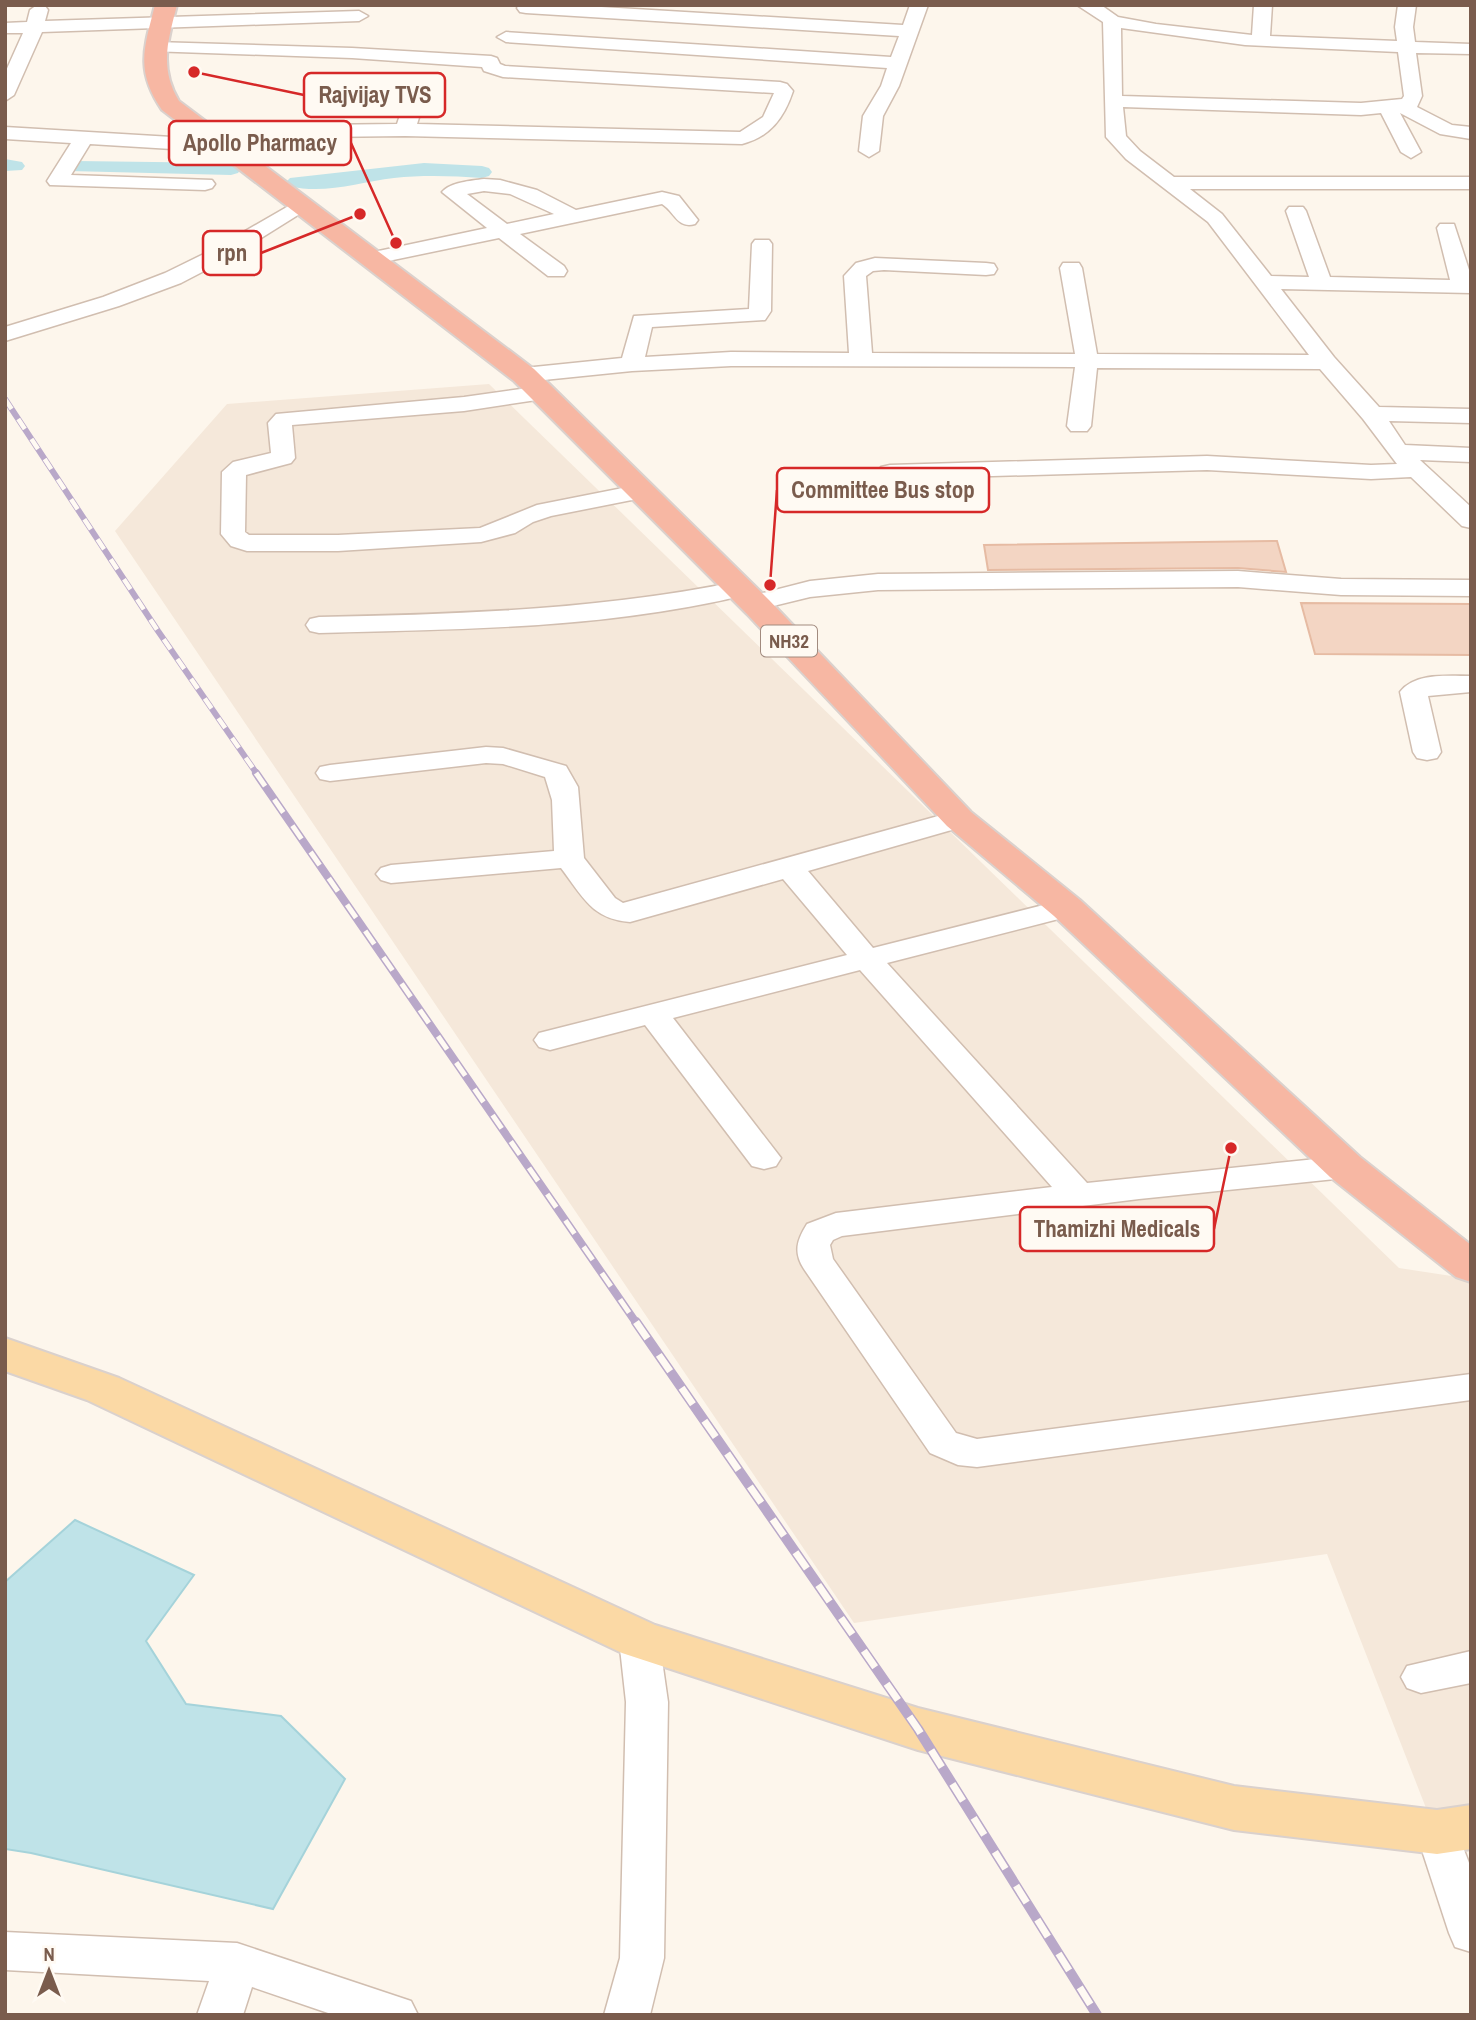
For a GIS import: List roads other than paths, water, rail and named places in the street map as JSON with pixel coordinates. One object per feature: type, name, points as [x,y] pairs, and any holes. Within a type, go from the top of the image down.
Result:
[{"type":"highway","name":"NH32","points":[[161,25],[153,68],[157,86],[170,105],[533,384],[747,596],[959,819],[1066,908],[1345,1167],[1471,1267]]},
{"type":"main road","points":[[5,1354],[103,1389],[639,1639],[918,1729],[1234,1808],[1454,1830]]},
{"type":"street","points":[[5,95],[10,77],[35,27],[40,5]]},
{"type":"street","points":[[869,151],[873,116],[890,86],[919,5]]},
{"type":"street","points":[[1261,40],[1263,5]]},
{"type":"street","points":[[1113,101],[1394,107],[1409,104],[1413,96],[1404,27],[1407,5]]},
{"type":"street","points":[[5,133],[172,144],[234,132],[405,130],[742,138],[760,132],[778,110],[784,91],[780,88],[503,71],[491,67],[491,62],[527,7],[909,31]]},
{"type":"street","points":[[1471,49],[1261,40],[1156,30],[1098,10],[1116,137],[1133,155],[1215,218],[1326,362],[1372,414],[1398,452],[1441,496],[1471,521]]},
{"type":"street","points":[[737,52],[754,22]]},
{"type":"street","points":[[161,25],[357,29]]},
{"type":"street","points":[[5,28],[161,25],[357,29],[491,62]]},
{"type":"street","points":[[506,37],[898,63]]},
{"type":"street","points":[[332,82],[416,86],[418,92],[405,130]]},
{"type":"street","points":[[1394,107],[1447,130],[1471,133]]},
{"type":"street","points":[[1394,107],[1411,152]]},
{"type":"street","points":[[84,138],[57,181],[205,184]]},
{"type":"street","points":[[1169,183],[1471,183]]},
{"type":"street","points":[[556,271],[452,192],[498,184],[546,200],[573,217]]},
{"type":"street","points":[[369,259],[665,198],[672,200],[688,220]]},
{"type":"street","points":[[5,334],[100,306],[174,278],[232,248],[299,206]]},
{"type":"street","points":[[1296,211],[1322,284]]},
{"type":"street","points":[[1264,282],[1467,287],[1447,228]]},
{"type":"street","points":[[632,364],[642,321],[757,315],[760,311],[762,244]]},
{"type":"street","points":[[861,360],[855,276],[859,270],[868,265],[884,264],[986,269]]},
{"type":"street","points":[[1071,268],[1087,360],[1079,426]]},
{"type":"street","points":[[643,491],[546,510],[524,517],[506,528],[481,535],[338,543],[247,543],[235,538],[233,534],[234,472],[241,467],[284,458],[281,421],[464,404],[533,384],[632,364],[731,359],[1326,362]]},
{"type":"street","points":[[1372,414],[1471,416]]},
{"type":"street","points":[[1398,452],[1471,455]]},
{"type":"street","points":[[890,472],[1207,463],[1371,472],[1417,470]]},
{"type":"street","points":[[1441,496],[1471,496]]},
{"type":"street","points":[[319,625],[548,615],[891,581],[1238,579],[1341,587],[1471,587]]},
{"type":"street","points":[[1427,752],[1414,692],[1429,685],[1471,684]]},
{"type":"street","points":[[330,773],[486,755],[503,756],[545,767],[555,772],[564,787],[569,859],[604,904],[615,912],[630,913],[959,819]]},
{"type":"street","points":[[391,874],[569,859]]},
{"type":"street","points":[[789,867],[868,961],[1079,1196]]},
{"type":"street","points":[[550,1040],[868,961],[1066,908]]},
{"type":"street","points":[[653,1014],[764,1158]]},
{"type":"street","points":[[1345,1167],[836,1225],[819,1231],[813,1245],[816,1261],[943,1443],[958,1451],[977,1453],[1471,1387]]},
{"type":"street","points":[[627,2015],[632,2005],[642,1958],[647,1702],[639,1639]]},
{"type":"street","points":[[1420,1677],[1471,1667]]},
{"type":"street","points":[[1454,1830],[1471,1933]]},
{"type":"street","points":[[5,1951],[237,1963],[395,2015]]},
{"type":"street","points":[[220,2015],[237,1963]]},
{"type":"water","points":[[75,1520],[194,1575],[146,1641],[186,1704],[281,1716],[345,1779],[273,1909],[5,1849],[5,1582]]},
{"type":"waterway","points":[[5,165],[15,166]]},
{"type":"waterway","points":[[76,167],[231,169]]},
{"type":"waterway","points":[[297,182],[332,181],[412,170],[482,172]]},
{"type":"railway","points":[[5,399],[158,631],[257,774]]},
{"type":"railway","points":[[256,773],[637,1324]]},
{"type":"railway","points":[[636,1322],[918,1729],[1097,2015]]},
{"type":"place","name":"Rajvijay TVS","points":[[194,72]]},
{"type":"place","name":"rpn","points":[[360,214]]},
{"type":"place","name":"Apollo Pharmacy","points":[[396,243]]},
{"type":"place","name":"Committee Bus stop","points":[[770,585]]},
{"type":"place","name":"Thamizhi Medicals","points":[[1231,1148]]}]
